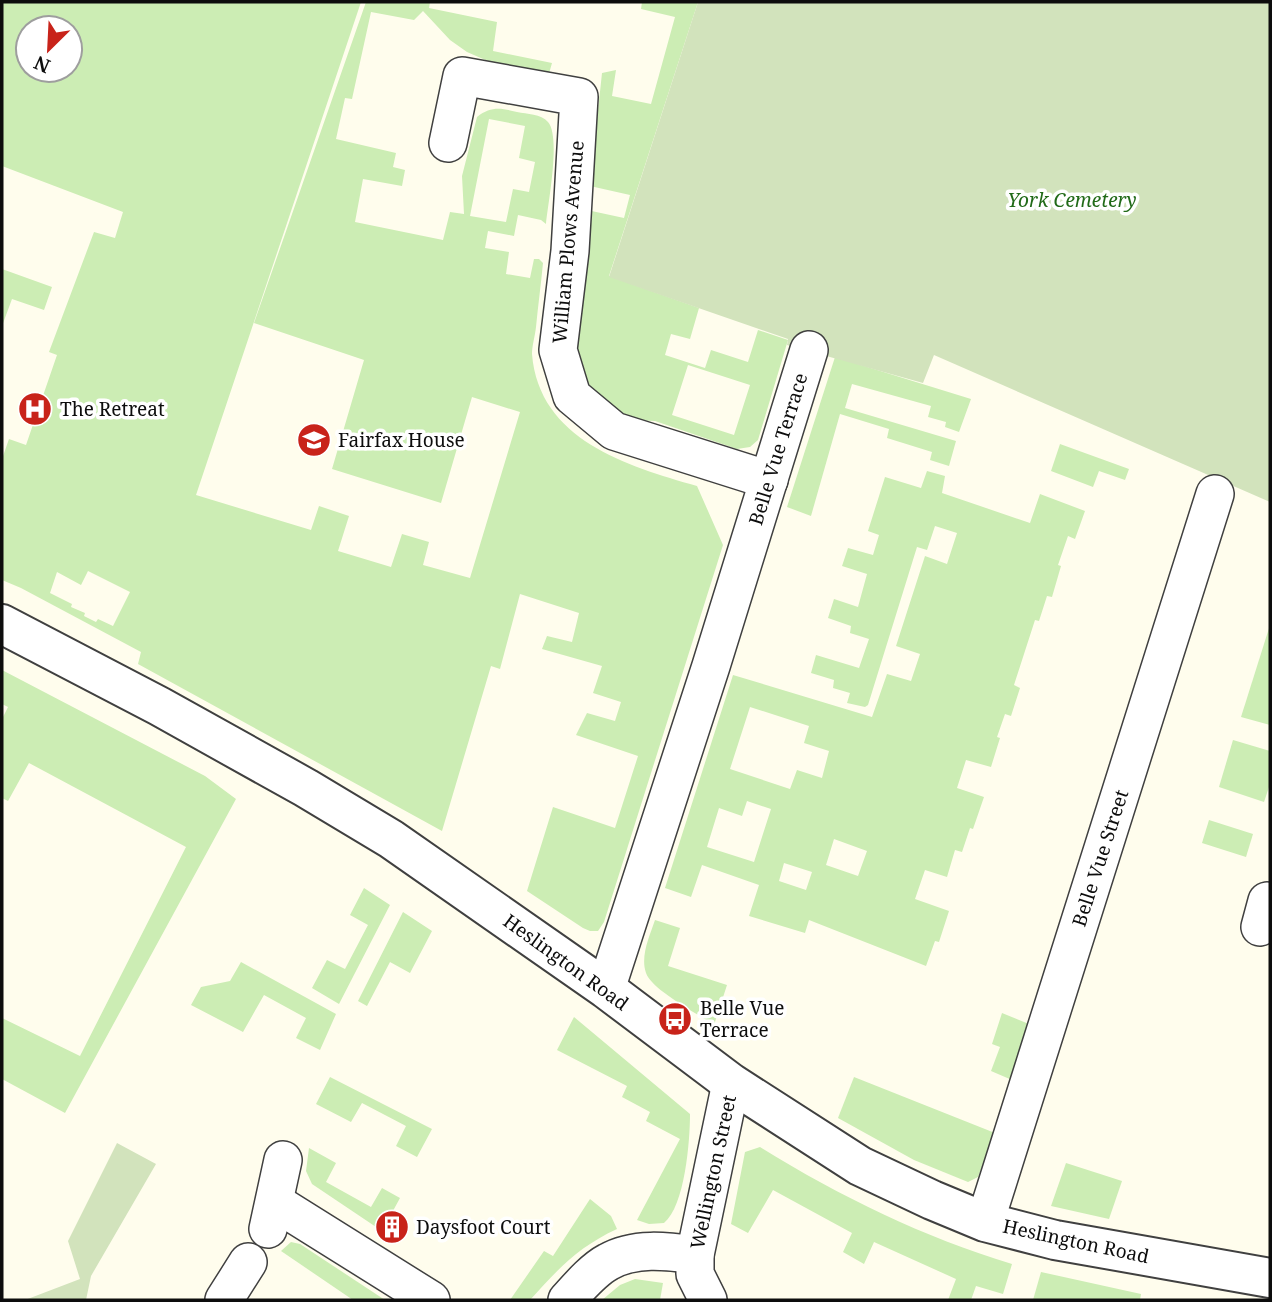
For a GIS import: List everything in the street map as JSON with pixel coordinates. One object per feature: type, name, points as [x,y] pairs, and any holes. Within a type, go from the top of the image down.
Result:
[{"type":"street","name":"William Plows Avenue","points":[[448,143],[462,76],[579,97],[570,251],[558,350],[572,396],[614,431],[769,480]]},
{"type":"street","name":"Belle Vue Terrace","points":[[606,989],[809,350]]},
{"type":"street","name":"Belle Vue Street","points":[[985,1222],[1215,494]]},
{"type":"street","name":"Heslington Road","points":[[2,624],[159,706],[391,839],[606,989],[731,1083],[860,1166],[985,1222],[1055,1240],[1270,1278]]},
{"type":"street","name":"Wellington Street","points":[[708,1300],[695,1274],[695,1255],[731,1083]]},
{"type":"street","points":[[284,1160],[272,1216],[431,1300]]},
{"type":"street","points":[[567,1300],[607,1262],[649,1251],[695,1255]]},
{"type":"street","points":[[224,1300],[248,1262]]},
{"type":"green space","points":[[2,2],[361,2],[196,495],[311,530],[319,506],[349,516],[338,551],[391,567],[402,534],[429,542],[423,565],[470,578],[520,412],[472,397],[441,503],[332,469],[364,360],[254,323],[366,2],[430,2],[429,8],[497,22],[493,51],[552,63],[548,77],[490,62],[467,52],[450,40],[423,11],[414,20],[371,12],[352,99],[345,98],[336,139],[396,153],[393,167],[405,170],[402,186],[363,179],[355,222],[443,240],[450,212],[464,214],[462,176],[477,117],[487,111],[501,109],[538,116],[548,122],[552,130],[554,155],[546,224],[541,220],[518,215],[514,236],[488,231],[485,248],[509,252],[506,274],[530,278],[534,259],[543,263],[532,354],[538,384],[551,408],[569,428],[591,445],[643,469],[697,486],[723,545],[604,922],[598,931],[583,928],[527,891],[553,807],[615,828],[638,756],[576,735],[587,713],[615,721],[621,702],[593,693],[602,666],[542,649],[547,636],[572,642],[579,613],[520,594],[500,669],[491,666],[442,831],[138,664],[141,652],[2,580],[2,459],[9,439],[26,445],[57,355],[49,352],[94,232],[115,238],[123,212],[2,166]],"holes":[[[489,119],[525,126],[519,158],[535,162],[529,192],[513,189],[506,222],[470,216]],[[88,571],[130,592],[113,626],[84,616],[85,613],[71,607],[72,604],[50,593],[57,572],[81,585]]]},
{"type":"green space","points":[[642,2],[698,2],[609,276],[699,308],[690,339],[671,334],[665,355],[705,368],[711,350],[748,362],[758,330],[788,340],[758,440],[750,447],[737,449],[655,421],[630,420],[615,415],[576,375],[573,360],[587,210],[624,218],[630,195],[590,186],[602,73],[616,70],[612,96],[651,104],[675,17],[641,9]],"holes":[[[688,365],[750,385],[734,435],[672,415]]]},
{"type":"green space","name":"York Cemetery","points":[[698,2],[1270,2],[1270,502],[934,355],[923,383],[787,345],[788,339],[609,277]]},
{"type":"green space","points":[[2,269],[52,287],[44,310],[12,299],[2,326]]},
{"type":"green space","points":[[835,357],[971,399],[959,432],[945,427],[946,422],[928,417],[931,406],[852,384],[845,408],[956,441],[949,466],[930,460],[932,452],[887,438],[889,429],[840,414],[811,516],[787,507]]},
{"type":"green space","points":[[1060,444],[1129,469],[1125,480],[1099,471],[1093,487],[1051,471]]},
{"type":"green space","points":[[927,471],[945,476],[942,493],[1030,523],[1040,494],[1085,511],[1075,539],[1068,536],[1058,565],[1061,566],[1052,597],[1047,596],[1039,621],[1035,620],[1014,685],[1020,688],[1011,716],[1005,714],[991,767],[966,760],[957,788],[984,797],[973,829],[970,828],[962,852],[955,850],[947,877],[925,870],[915,899],[949,911],[939,942],[935,941],[926,966],[809,920],[805,933],[749,916],[759,885],[702,865],[691,897],[665,888],[733,675],[872,717],[887,674],[911,681],[920,654],[896,646],[925,556],[947,564],[957,533],[935,526],[927,550],[917,547],[868,705],[865,707],[847,703],[850,693],[833,688],[834,680],[811,673],[816,655],[859,668],[869,639],[850,633],[851,626],[828,618],[834,599],[858,607],[867,574],[842,566],[848,548],[873,555],[879,535],[868,531],[885,477],[921,488]],"holes":[[[750,707],[809,726],[804,743],[829,751],[822,778],[797,770],[790,789],[730,769]],[[747,801],[771,809],[754,862],[707,847],[719,808],[742,816]],[[834,839],[867,851],[858,876],[826,865]],[[784,863],[812,872],[806,890],[779,881]]]},
{"type":"green space","points":[[1270,625],[1270,725],[1241,717]]},
{"type":"green space","points":[[2,670],[205,776],[236,799],[65,1113],[2,1079],[2,1018],[80,1056],[186,847],[29,763],[8,801],[2,798],[2,719],[8,707],[2,704]]},
{"type":"green space","points":[[1233,740],[1270,751],[1270,784],[1264,802],[1219,787]]},
{"type":"green space","points":[[1209,820],[1253,834],[1246,857],[1202,843]]},
{"type":"green space","points":[[364,888],[390,905],[339,1004],[312,988],[327,960],[345,969],[368,925],[350,915]]},
{"type":"green space","points":[[403,912],[432,931],[410,973],[390,962],[367,1006],[358,1001]]},
{"type":"green space","points":[[655,920],[680,928],[668,966],[727,985],[714,1025],[666,994],[646,973],[645,953]]},
{"type":"green space","points":[[241,962],[336,1014],[320,1050],[296,1038],[306,1018],[264,995],[243,1032],[191,1005],[201,987],[230,981]]},
{"type":"green space","points":[[1002,1013],[1029,1024],[1012,1080],[991,1071],[1000,1047],[992,1044]]},
{"type":"green space","points":[[574,1017],[690,1114],[685,1172],[677,1203],[664,1223],[649,1224],[637,1220],[680,1139],[646,1121],[650,1112],[622,1097],[627,1086],[557,1050]]},
{"type":"green space","points":[[330,1077],[432,1129],[417,1157],[396,1146],[406,1126],[362,1103],[351,1122],[316,1104]]},
{"type":"green space","points":[[854,1077],[995,1133],[978,1177],[968,1182],[914,1160],[838,1118]]},
{"type":"green space","points":[[117,1143],[156,1164],[91,1276],[86,1300],[25,1300],[80,1279],[68,1241]]},
{"type":"green space","points":[[760,1147],[882,1214],[946,1241],[1012,1264],[1003,1294],[976,1286],[971,1300],[948,1300],[956,1279],[874,1242],[864,1264],[843,1252],[852,1233],[773,1190],[748,1233],[731,1224],[745,1152]]},
{"type":"green space","points":[[309,1148],[336,1163],[326,1182],[371,1207],[382,1188],[400,1198],[382,1231],[312,1184],[306,1171]]},
{"type":"green space","points":[[1066,1163],[1122,1181],[1109,1219],[1051,1206]]},
{"type":"green space","points":[[590,1199],[611,1216],[617,1229],[591,1243],[569,1260],[530,1300],[510,1300],[544,1251],[553,1256]]},
{"type":"green space","points":[[291,1242],[300,1244],[385,1300],[353,1300],[281,1251]]},
{"type":"green space","points":[[1041,1272],[1141,1294],[1140,1300],[1033,1300]]},
{"type":"green space","points":[[635,1279],[663,1283],[660,1300],[602,1300],[620,1285]]},
{"type":"place","name":"The Retreat","points":[[35,409]]},
{"type":"place","name":"Fairfax House","points":[[314,440]]},
{"type":"place","name":"Belle Vue Terrace","points":[[675,1019]]},
{"type":"place","name":"Daysfoot Court","points":[[392,1227]]}]
